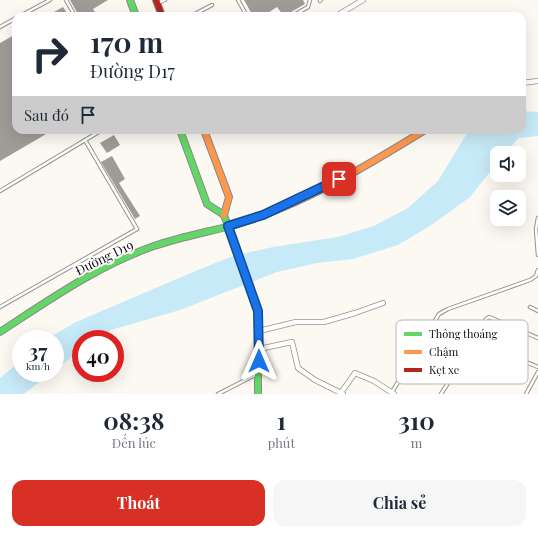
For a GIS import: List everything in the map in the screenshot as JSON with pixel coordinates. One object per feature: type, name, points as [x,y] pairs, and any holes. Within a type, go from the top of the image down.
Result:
[{"type":"street","points":[[130,0],[134,12]]},
{"type":"street","points":[[343,12],[363,0]]},
{"type":"street","points":[[156,2],[160,12]]},
{"type":"street","points":[[526,82],[538,81]]},
{"type":"street","points":[[181,134],[207,204],[224,215]]},
{"type":"street","points":[[205,134],[229,197],[224,215],[258,311],[258,394]]},
{"type":"street","name":"Đường D19","points":[[0,332],[70,286],[96,272],[140,252],[263,215],[316,191],[361,168],[418,134]]},
{"type":"street","points":[[259,331],[296,322],[324,322],[355,313],[383,302]]},
{"type":"street","points":[[259,349],[292,342],[298,368],[315,380],[342,394],[355,373],[374,381],[393,393]]},
{"type":"lane","points":[[28,12],[50,0]]},
{"type":"lane","points":[[66,0],[73,12]]},
{"type":"lane","points":[[156,2],[164,0]]},
{"type":"lane","points":[[238,0],[245,12]]},
{"type":"lane","points":[[299,12],[308,7],[310,0]]},
{"type":"lane","points":[[199,12],[212,5]]},
{"type":"lane","points":[[0,27],[12,20]]},
{"type":"lane","points":[[0,191],[95,134]]},
{"type":"lane","points":[[0,307],[137,229],[85,140]]},
{"type":"lane","points":[[538,218],[536,229],[538,254]]},
{"type":"lane","points":[[436,320],[439,314],[448,310],[530,280],[536,276],[538,270]]},
{"type":"lane","points":[[530,307],[538,311]]},
{"type":"lane","points":[[486,320],[489,317],[496,320]]},
{"type":"lane","points":[[528,334],[538,338]]},
{"type":"lane","points":[[528,363],[538,367]]},
{"type":"lane","points":[[526,394],[538,372]]},
{"type":"lane","points":[[218,394],[259,373]]},
{"type":"lane","points":[[393,393],[398,384]]},
{"type":"lane","points":[[441,394],[447,384]]},
{"type":"water","points":[[526,111],[538,112],[538,136],[519,138],[511,146],[490,146],[490,172],[470,197],[433,224],[398,245],[353,259],[317,263],[277,272],[180,310],[111,330],[72,330],[72,357],[64,363],[64,330],[62,330],[76,322],[233,256],[273,247],[338,237],[374,226],[408,208],[438,181],[467,134],[526,134]]},
{"type":"water","points":[[12,368],[12,382],[39,382],[24,394],[0,394],[0,378]]},
{"type":"building","points":[[70,0],[108,0],[93,9],[95,12],[77,12]]},
{"type":"building","points":[[244,0],[303,0],[305,4],[291,12],[281,12],[277,7],[269,12],[251,12]]},
{"type":"building","points":[[63,7],[66,12],[54,12]]},
{"type":"building","points":[[12,36],[12,134],[46,134],[0,161],[0,43]]},
{"type":"building","points":[[114,135],[120,145],[107,153],[100,143]]},
{"type":"building","points":[[112,156],[125,179],[119,183],[140,216],[135,219],[101,162]]},
{"type":"traffic: fast","points":[[130,0],[134,12]]},
{"type":"traffic: fast","points":[[181,134],[207,204],[224,215],[258,311],[258,394]]},
{"type":"traffic: fast","points":[[0,332],[75,284],[114,263],[154,246],[234,225]]},
{"type":"traffic: slow","points":[[205,134],[229,197],[224,215]]},
{"type":"traffic: slow","points":[[234,225],[259,217],[308,196],[356,171],[418,134]]},
{"type":"traffic: jam","points":[[156,0],[160,12]]},
{"type":"route","points":[[259,361],[258,311],[228,226],[263,215],[339,179]]}]
